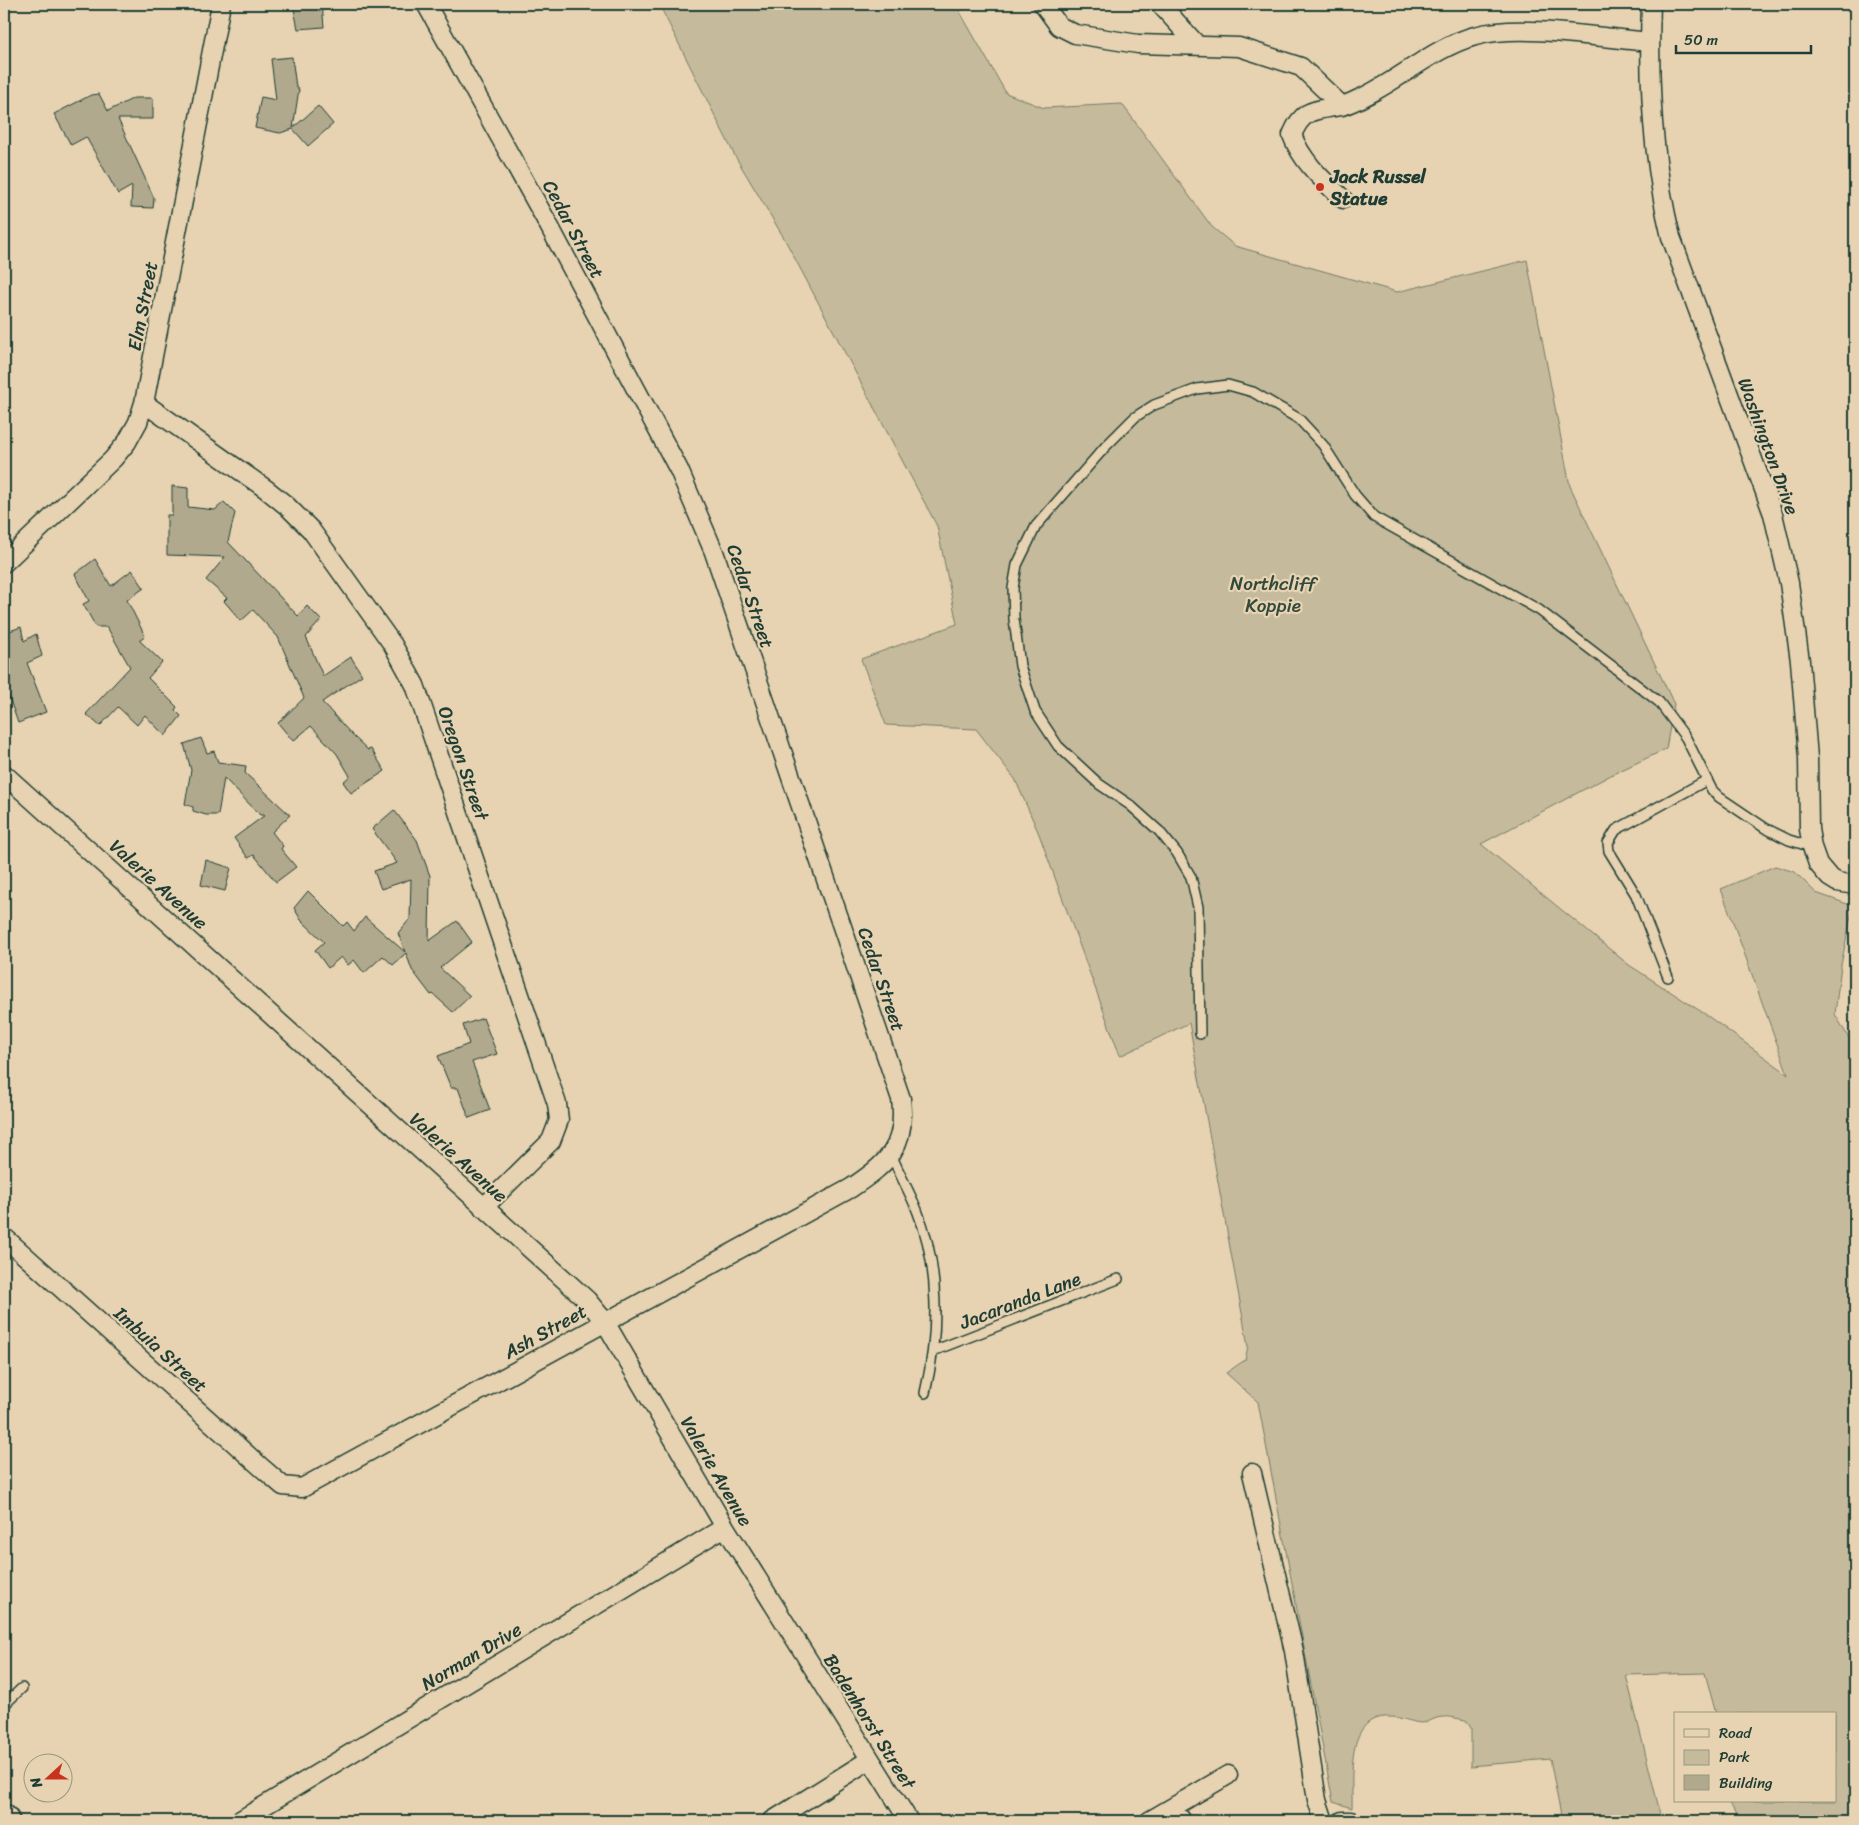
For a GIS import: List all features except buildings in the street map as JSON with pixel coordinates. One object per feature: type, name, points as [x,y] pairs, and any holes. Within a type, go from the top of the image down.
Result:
[{"type":"main road","points":[[4,1817],[6,1821]]},
{"type":"street","name":"Elm Street","points":[[4,563],[113,459],[127,442],[138,422],[144,403],[221,4]]},
{"type":"street","name":"Cedar Street","points":[[426,4],[546,220],[675,462],[714,552],[900,1099],[903,1120],[898,1144],[891,1154],[872,1174],[817,1206]]},
{"type":"street","points":[[1043,4],[1059,26],[1075,34],[1138,44],[1239,47],[1301,67],[1342,106]]},
{"type":"street","points":[[1160,4],[1198,46]]},
{"type":"street","name":"Washington Drive","points":[[1651,4],[1650,42],[1654,139],[1658,178],[1672,236],[1773,514],[1789,583],[1800,661],[1808,749],[1812,847],[1818,864],[1829,877],[1837,882],[1855,885]]},
{"type":"street","points":[[1343,199],[1303,158],[1292,135],[1298,121],[1311,110],[1342,106],[1393,81],[1455,44],[1475,36],[1501,31],[1534,32],[1650,42]]},
{"type":"street","name":"Oregon Street","points":[[144,403],[266,489],[287,506],[311,530],[392,645],[415,685],[557,1104],[559,1120],[551,1141],[483,1208]]},
{"type":"street","name":"Valerie Avenue","points":[[4,774],[587,1300],[605,1322],[725,1527],[797,1644]]},
{"type":"street","name":"Ash Street","points":[[293,1489],[314,1484],[817,1206]]},
{"type":"street","name":"Imbuia Street","points":[[4,1237],[261,1467],[283,1486],[293,1489]]},
{"type":"street","points":[[1252,1473],[1294,1651],[1318,1800],[1324,1821]]},
{"type":"street","name":"Norman Drive","points":[[239,1821],[725,1527]]},
{"type":"street","name":"Badenhorst Street","points":[[797,1644],[908,1821]]},
{"type":"street","points":[[772,1821],[869,1760]]},
{"type":"street","points":[[1149,1821],[1177,1814],[1228,1775]]},
{"type":"street","points":[[1342,1821],[1351,1821]]},
{"type":"lane","points":[[1200,1034],[1198,907],[1191,877],[1177,853],[1160,831],[1130,805],[1099,784],[1058,746],[1035,711],[1020,666],[1014,619],[1013,588],[1017,565],[1036,526],[1105,447],[1135,418],[1154,405],[1197,389],[1228,385],[1253,392],[1299,419],[1323,445],[1355,495],[1374,517],[1539,610],[1659,702],[1686,738],[1707,780],[1719,797],[1766,828],[1789,840],[1812,847]]},
{"type":"lane","points":[[1668,977],[1636,896],[1618,869],[1609,851],[1608,843],[1616,830],[1707,780]]},
{"type":"lane","name":"Jacaranda Lane","points":[[891,1154],[917,1211],[928,1246],[934,1288],[933,1351],[925,1393]]},
{"type":"lane","name":"Jacaranda Lane","points":[[933,1351],[1118,1279]]},
{"type":"lane","points":[[4,1705],[22,1688]]},
{"type":"green space","name":"Northcliff Koppie","points":[[659,4],[963,4],[960,12],[1006,93],[1044,108],[1122,104],[1212,227],[1235,246],[1397,292],[1527,260],[1570,486],[1674,704],[1666,749],[1613,774],[1481,844],[1629,965],[1705,1014],[1788,1074],[1721,889],[1775,866],[1795,872],[1816,893],[1853,906],[1841,965],[1835,1014],[1855,1049],[1855,1821],[1739,1821],[1730,1802],[1836,1802],[1836,1712],[1715,1712],[1705,1673],[1626,1675],[1662,1821],[1562,1821],[1550,1759],[1471,1766],[1471,1728],[1466,1720],[1448,1717],[1440,1717],[1421,1723],[1390,1717],[1375,1719],[1365,1726],[1358,1737],[1354,1750],[1352,1808],[1333,1802],[1258,1402],[1226,1373],[1245,1360],[1248,1346],[1189,1023],[1120,1056],[1039,834],[1015,779],[976,729],[886,725],[861,659],[957,624],[937,526],[784,238],[735,156]]},
{"type":"place","name":"Jack Russel Statue","points":[[1320,187]]}]
